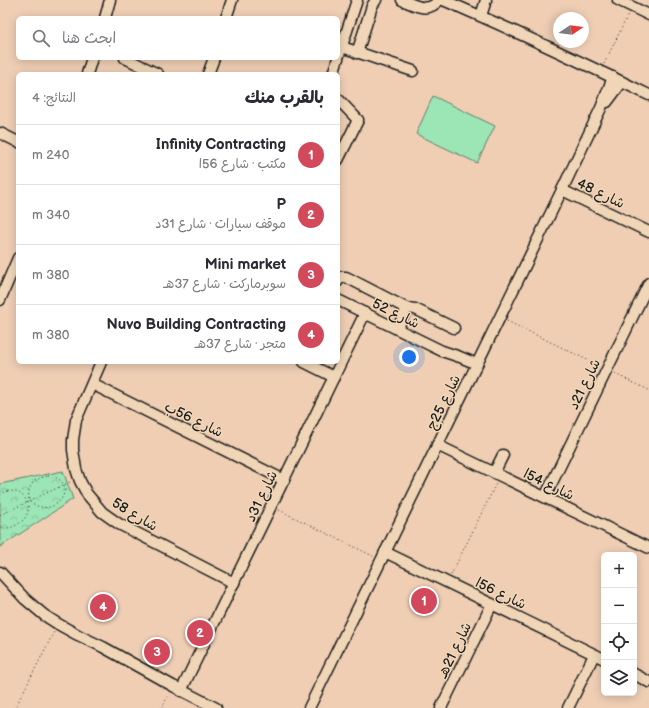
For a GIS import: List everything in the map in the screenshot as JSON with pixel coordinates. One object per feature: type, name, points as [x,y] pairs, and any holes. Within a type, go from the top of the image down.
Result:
[{"type":"street","points":[[106,16],[110,0]]},
{"type":"street","points":[[227,16],[232,0]]},
{"type":"street","points":[[340,52],[357,0]]},
{"type":"street","points":[[357,52],[372,6],[376,0]]},
{"type":"street","points":[[402,0],[425,8],[432,6],[439,0]]},
{"type":"street","points":[[443,0],[481,16],[649,95]]},
{"type":"street","points":[[481,16],[486,0]]},
{"type":"street","points":[[618,0],[649,15]]},
{"type":"street","points":[[342,47],[413,71]]},
{"type":"street","points":[[88,72],[91,60]]},
{"type":"street","points":[[128,60],[154,72]]},
{"type":"street","points":[[209,72],[213,60]]},
{"type":"street","points":[[334,72],[337,60]]},
{"type":"street","name":"شارع 25ج","points":[[309,708],[601,108],[617,80]]},
{"type":"street","points":[[340,101],[358,120],[340,156]]},
{"type":"street","points":[[0,133],[16,141]]},
{"type":"street","name":"شارع 48","points":[[562,190],[649,232]]},
{"type":"street","points":[[0,300],[16,263]]},
{"type":"street","points":[[340,277],[346,277],[406,308],[415,309],[454,328]]},
{"type":"street","name":"شارع 21د","points":[[545,497],[649,283]]},
{"type":"street","name":"شارع 52","points":[[340,301],[442,351],[460,356],[475,367]]},
{"type":"street","points":[[397,329],[406,308]]},
{"type":"street","name":"شارع 31د","points":[[340,364],[365,313]]},
{"type":"street","name":"شارع 58","points":[[100,364],[76,420],[74,430],[73,450],[76,469],[87,494],[96,506],[119,524],[234,583]]},
{"type":"street","points":[[308,364],[334,376]]},
{"type":"street","name":"شارع 31د","points":[[177,688],[234,583],[340,364]]},
{"type":"street","name":"شارع 56ب","points":[[92,384],[284,480]]},
{"type":"street","name":"شارع 54ا","points":[[437,445],[648,546]]},
{"type":"street","points":[[497,474],[503,455]]},
{"type":"street","name":"شارع 56ا","points":[[383,556],[447,582],[601,658]]},
{"type":"street","points":[[0,572],[25,599],[44,615],[58,624],[78,636],[103,647],[216,708]]},
{"type":"street","name":"شارع 21هـ","points":[[441,708],[492,604]]},
{"type":"street","points":[[568,708],[594,655]]},
{"type":"street","points":[[637,676],[649,682]]},
{"type":"path","points":[[601,72],[632,7]]},
{"type":"path","points":[[500,318],[649,390]]},
{"type":"path","points":[[447,582],[497,474]]},
{"type":"path","points":[[0,494],[9,491],[17,492],[28,502],[40,508],[46,508],[61,501],[64,496],[64,490],[59,479],[54,476],[42,477],[32,483],[29,488],[28,494],[28,502],[28,511],[27,516],[22,522],[10,528],[0,527]]},
{"type":"path","points":[[0,515],[79,477]]},
{"type":"path","points":[[271,506],[383,556]]},
{"type":"path","points":[[15,708],[58,624]]},
{"type":"path","points":[[162,708],[177,688]]},
{"type":"green space","points":[[433,96],[495,126],[477,163],[416,134]]},
{"type":"green space","points":[[63,471],[73,499],[0,547],[0,484]]},
{"type":"place","name":"Infinity Contracting","points":[[424,601]]},
{"type":"place","name":"Nuvo Building Contracting","points":[[103,607]]},
{"type":"place","name":"P","points":[[200,633]]},
{"type":"place","name":"Mini market","points":[[157,652]]}]
